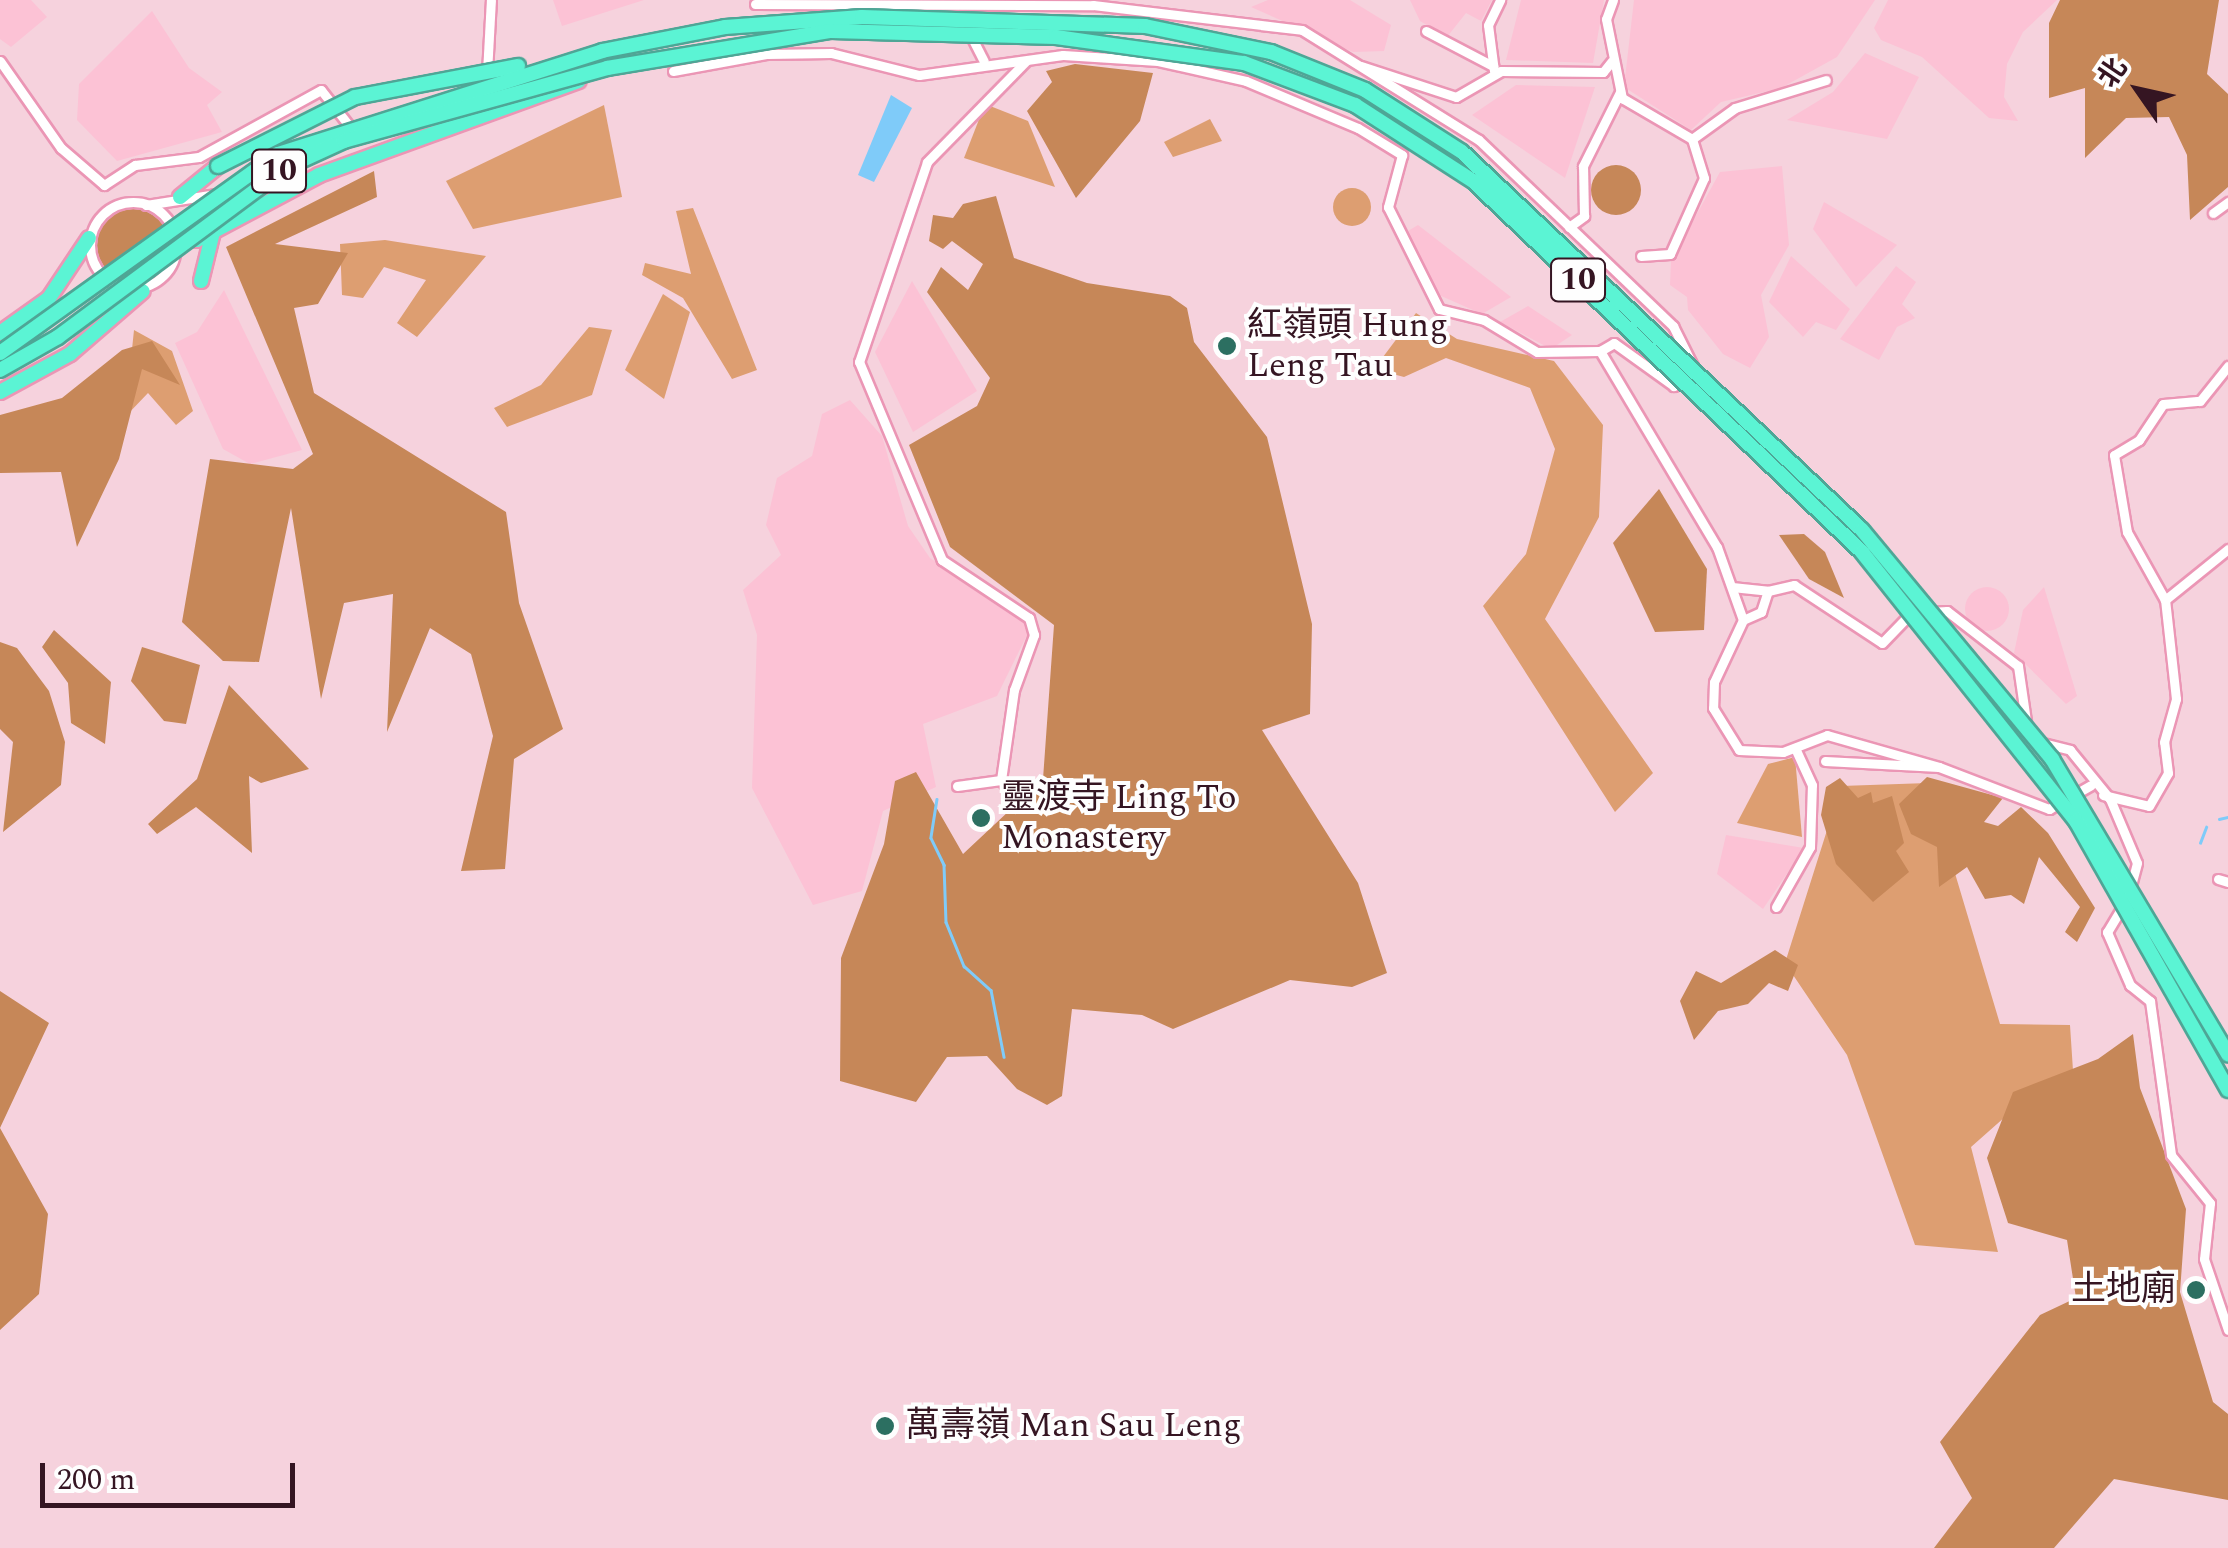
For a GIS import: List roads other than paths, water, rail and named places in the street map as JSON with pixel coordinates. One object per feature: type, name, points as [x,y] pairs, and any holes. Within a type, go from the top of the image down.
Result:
[{"type":"highway","name":"10","points":[[0,352],[278,154],[602,50],[828,18],[1146,26],[1272,52],[1406,113],[1514,197],[1929,603],[2091,816],[2228,1054]]},
{"type":"highway","name":"10","points":[[0,370],[58,338],[287,167],[344,141],[606,68],[831,31],[1073,38],[1244,63],[1397,130],[1504,207],[1897,590],[2076,821],[2228,1090]]},
{"type":"highway","points":[[180,198],[218,166],[354,97],[602,50]]},
{"type":"highway","points":[[197,240],[270,198],[606,68]]},
{"type":"highway","points":[[202,282],[213,231]]},
{"type":"highway","points":[[0,332],[49,298],[89,238]]},
{"type":"highway","points":[[0,392],[70,354],[143,291]]},
{"type":"street","points":[[240,188],[197,240],[178,252],[164,280],[143,291],[110,277],[89,238],[109,205],[146,206],[240,188],[350,128],[487,90],[491,0]]},
{"type":"street","points":[[1361,66],[1386,68],[1440,96],[1476,90],[1494,70],[1488,25],[1500,0]]},
{"type":"street","points":[[1569,227],[1584,216],[1583,166],[1620,92],[1612,61],[1612,0]]},
{"type":"street","points":[[673,71],[767,54],[830,53],[918,75],[984,61],[1158,61],[1246,81],[1358,128],[1402,154],[1388,207],[1438,309],[1484,320],[1537,352],[1600,350],[1614,343],[1674,386],[1692,366],[1673,326],[1479,140],[1302,30],[1199,14],[756,4]]},
{"type":"street","points":[[975,6],[971,46],[984,61]]},
{"type":"street","points":[[1426,31],[1494,70],[1603,72],[1612,61]]},
{"type":"street","points":[[1015,797],[1002,780],[1014,690],[1034,635],[1028,618],[942,560],[859,362],[927,162],[1026,60]]},
{"type":"street","points":[[0,61],[61,148],[104,185],[135,166],[199,156],[322,90],[350,128]]},
{"type":"street","points":[[1692,138],[1734,108],[1826,80]]},
{"type":"street","points":[[1620,92],[1692,138],[1701,190],[1670,254],[1641,256]]},
{"type":"street","points":[[2213,214],[2228,202]]},
{"type":"street","points":[[146,206],[178,252]]},
{"type":"street","points":[[1600,350],[1732,586],[1743,620]]},
{"type":"street","points":[[1732,586],[1768,591],[1794,585],[1882,644],[1911,613],[1947,611],[2018,666],[2029,737],[2070,750],[2091,785],[2104,794],[2148,806],[2168,773],[2164,742],[2176,699],[2165,600],[2127,532],[2114,455],[2140,440],[2164,404],[2200,401],[2228,366]]},
{"type":"street","points":[[2165,600],[2228,549]]},
{"type":"street","points":[[1768,591],[1762,612],[1743,620],[1714,682],[1724,737],[1739,750],[1795,748],[1827,736],[1939,767],[2049,809],[2091,785]]},
{"type":"street","points":[[1776,906],[1810,847],[1812,784],[1795,748]]},
{"type":"street","points":[[1825,761],[1939,767]]},
{"type":"street","points":[[957,786],[1002,780]]},
{"type":"street","points":[[2104,794],[2137,863],[2107,932],[2130,985],[2150,1002],[2170,1155],[2210,1203],[2204,1259],[2228,1330]]},
{"type":"water","points":[[891,95],[912,108],[874,182],[858,175]]},
{"type":"waterway","points":[[937,799],[931,838],[944,865],[946,922],[964,966],[991,990],[1004,1057]]},
{"type":"waterway","points":[[2219,819],[2228,817]]},
{"type":"waterway","points":[[2200,843],[2206,827]]},
{"type":"place","name":"紅嶺頭 Hung Leng Tau","points":[[1227,346]]},
{"type":"place","name":"靈渡寺 Ling To Monastery","points":[[981,818]]},
{"type":"place","name":"土地廟","points":[[2196,1290]]},
{"type":"place","name":"萬壽嶺 Man Sau Leng","points":[[885,1426]]}]
